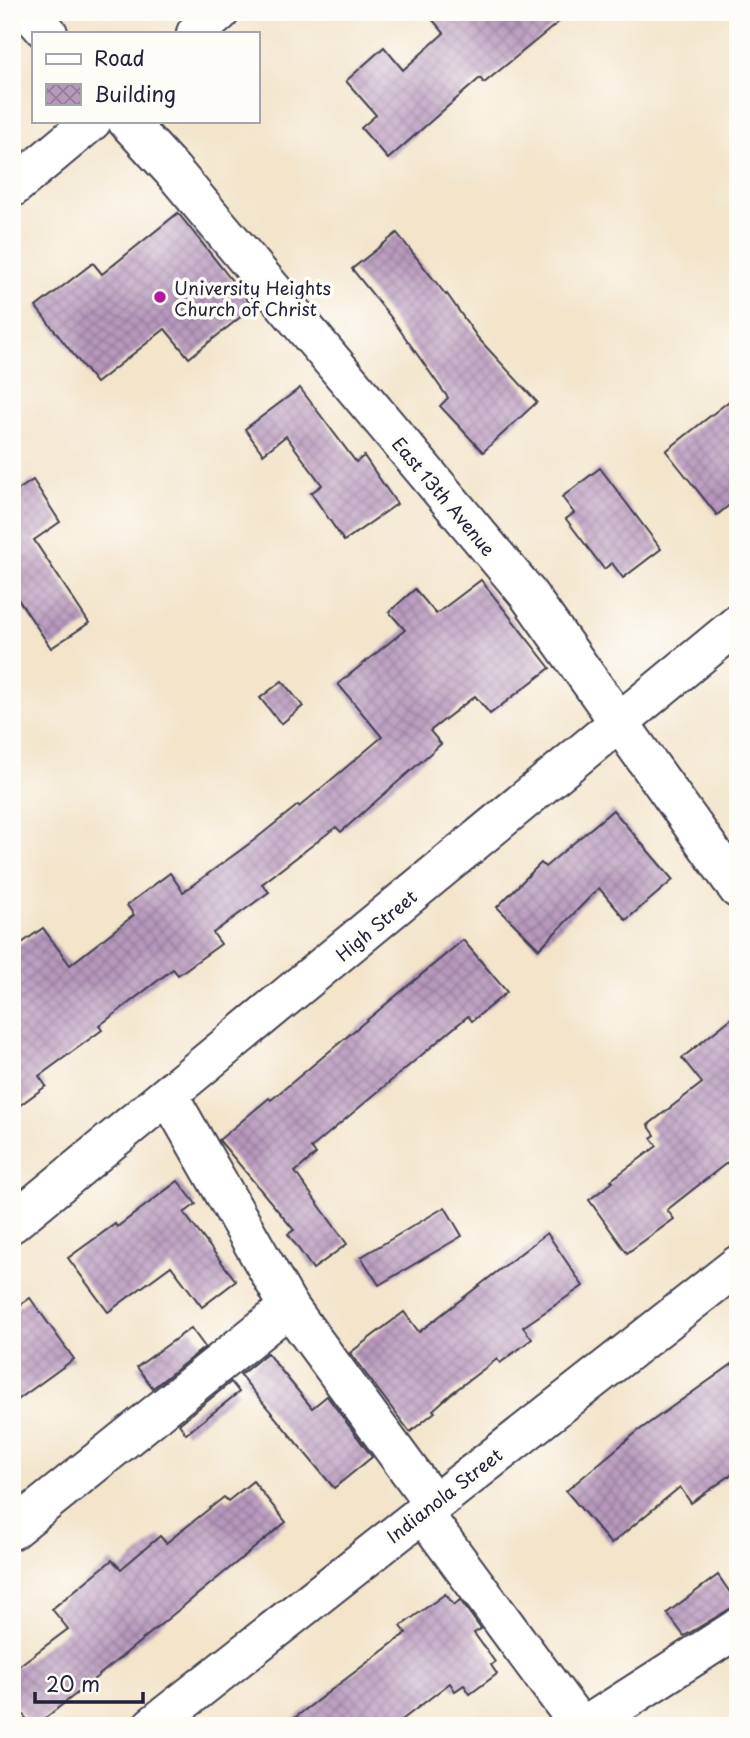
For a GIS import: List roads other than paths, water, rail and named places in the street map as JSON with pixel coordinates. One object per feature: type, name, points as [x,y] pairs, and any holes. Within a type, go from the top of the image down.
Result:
[{"type":"street","points":[[29,12],[47,32]]},
{"type":"street","points":[[197,32],[220,12]]},
{"type":"street","points":[[12,188],[91,122]]},
{"type":"street","name":"East 13th Avenue","points":[[128,122],[172,170],[527,593],[738,889]]},
{"type":"street","name":"High Street","points":[[12,1223],[169,1097],[738,624]]},
{"type":"street","points":[[169,1097],[289,1307],[582,1726],[738,1628]]},
{"type":"street","name":"Indianola Street","points":[[152,1726],[738,1265]]},
{"type":"street","points":[[12,1530],[289,1307]]},
{"type":"place","name":"University Heights Church of Christ","points":[[160,297]]}]
